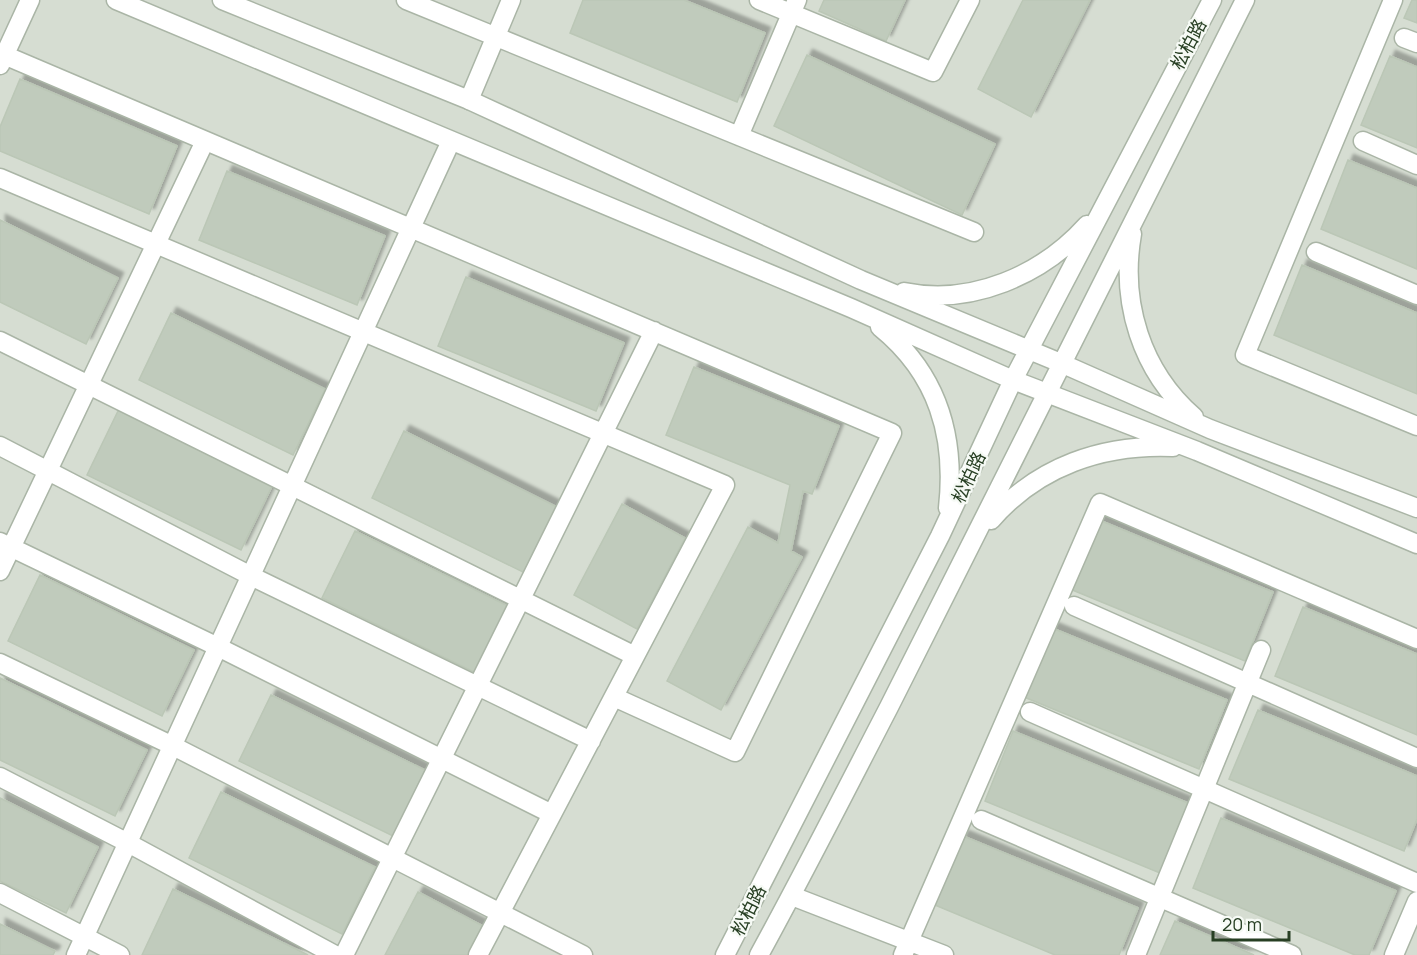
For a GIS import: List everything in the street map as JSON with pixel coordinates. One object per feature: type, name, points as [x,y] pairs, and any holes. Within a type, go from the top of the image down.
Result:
[{"type":"street","points":[[30,0],[2,60],[205,141],[892,433],[735,752],[614,697]]},
{"type":"street","points":[[116,0],[851,308],[1013,380],[1197,451],[1417,544]]},
{"type":"street","points":[[222,0],[468,100],[861,280],[1063,364],[1210,429],[1417,508]]},
{"type":"street","points":[[406,0],[974,232]]},
{"type":"street","points":[[468,100],[511,0]]},
{"type":"street","points":[[759,0],[794,7],[933,72],[970,0]]},
{"type":"street","name":"松柏路","points":[[725,955],[940,536],[1013,380],[1108,194],[1212,0]]},
{"type":"street","name":"松柏路","points":[[759,955],[792,896],[971,548],[1245,0]]},
{"type":"street","points":[[1393,0],[1245,355],[1417,426]]},
{"type":"street","points":[[739,136],[794,7]]},
{"type":"street","points":[[0,571],[6,544],[48,471],[205,141]]},
{"type":"street","points":[[76,955],[452,141]]},
{"type":"street","points":[[1364,141],[1417,165]]},
{"type":"street","points":[[0,178],[725,485],[478,955]]},
{"type":"street","points":[[861,280],[900,292],[933,295],[982,290],[1006,282],[1031,271],[1075,238],[1094,217],[1108,194]]},
{"type":"street","points":[[1140,206],[1129,251],[1129,299],[1134,322],[1146,354],[1163,383],[1192,416],[1210,429]]},
{"type":"street","points":[[1316,252],[1417,295]]},
{"type":"street","points":[[851,308],[874,321],[894,338],[916,364],[937,401],[946,428],[951,473],[948,509],[940,536]]},
{"type":"street","points":[[344,955],[654,332]]},
{"type":"street","points":[[0,340],[635,656]]},
{"type":"street","points":[[0,446],[251,576],[591,741]]},
{"type":"street","points":[[971,548],[984,528],[1009,501],[1038,479],[1059,467],[1093,455],[1127,448],[1150,446],[1197,451]]},
{"type":"street","points":[[906,948],[1100,503],[1417,639]]},
{"type":"street","points":[[6,544],[552,814]]},
{"type":"street","points":[[1074,606],[1417,758]]},
{"type":"street","points":[[1136,955],[1261,650]]},
{"type":"street","points":[[0,663],[173,746],[583,955]]},
{"type":"street","points":[[1030,712],[1417,883]]},
{"type":"street","points":[[0,777],[335,955]]},
{"type":"street","points":[[981,820],[1292,955]]},
{"type":"street","points":[[0,893],[120,955]]},
{"type":"street","points":[[792,896],[906,948],[944,955]]},
{"type":"street","points":[[1394,955],[1417,901]]},
{"type":"shaded area","points":[[0,0],[1417,0],[1417,955],[0,955]]},
{"type":"building","points":[[583,0],[684,0],[765,33],[737,102],[570,33]]},
{"type":"building","points":[[824,0],[905,0],[886,41],[819,11]]},
{"type":"building","points":[[1023,0],[1090,0],[1031,117],[978,89]]},
{"type":"building","points":[[1412,0],[1417,0],[1417,23],[1404,18]]},
{"type":"building","points":[[807,55],[995,144],[962,215],[774,126]]},
{"type":"building","points":[[1390,56],[1417,67],[1417,148],[1361,125]]},
{"type":"building","points":[[20,79],[177,146],[149,214],[0,151],[0,127]]},
{"type":"building","points":[[1348,160],[1417,188],[1417,269],[1321,229]]},
{"type":"building","points":[[227,171],[385,236],[357,305],[199,240]]},
{"type":"building","points":[[0,220],[118,278],[86,344],[0,302]]},
{"type":"building","points":[[1302,265],[1417,313],[1417,394],[1274,335]]},
{"type":"building","points":[[466,277],[624,343],[596,411],[438,346]]},
{"type":"building","points":[[171,313],[325,389],[293,455],[139,380]]},
{"type":"building","points":[[694,367],[839,426],[812,494],[803,491],[791,551],[802,557],[721,710],[667,681],[748,527],[778,543],[790,485],[666,435]]},
{"type":"building","points":[[119,409],[273,484],[241,550],[87,475]]},
{"type":"building","points":[[404,431],[557,507],[525,573],[372,498]]},
{"type":"building","points":[[622,504],[685,538],[637,629],[574,595]]},
{"type":"building","points":[[1099,520],[1273,592],[1245,661],[1070,589]]},
{"type":"building","points":[[355,531],[508,606],[476,673],[322,598]]},
{"type":"building","points":[[40,575],[194,650],[162,716],[8,641]]},
{"type":"building","points":[[1303,607],[1417,654],[1417,735],[1275,676]]},
{"type":"building","points":[[1052,628],[1227,700],[1199,769],[1024,697]]},
{"type":"building","points":[[0,678],[147,750],[115,816],[0,760]]},
{"type":"building","points":[[271,695],[425,770],[393,836],[239,761]]},
{"type":"building","points":[[1258,710],[1417,776],[1417,819],[1404,851],[1229,779]]},
{"type":"building","points":[[1013,731],[1188,803],[1160,873],[985,801]]},
{"type":"building","points":[[221,792],[375,867],[342,934],[189,858]]},
{"type":"building","points":[[0,798],[98,847],[66,913],[0,881]]},
{"type":"building","points":[[1221,818],[1396,891],[1369,955],[1355,955],[1193,888]]},
{"type":"building","points":[[963,836],[1138,908],[1119,955],[1055,955],[935,905]]},
{"type":"building","points":[[173,889],[308,955],[142,955]]},
{"type":"building","points":[[418,892],[483,926],[468,955],[385,955]]},
{"type":"building","points":[[1175,921],[1254,955],[1160,955]]},
{"type":"building","points":[[0,924],[55,951],[53,955],[0,955]]}]
